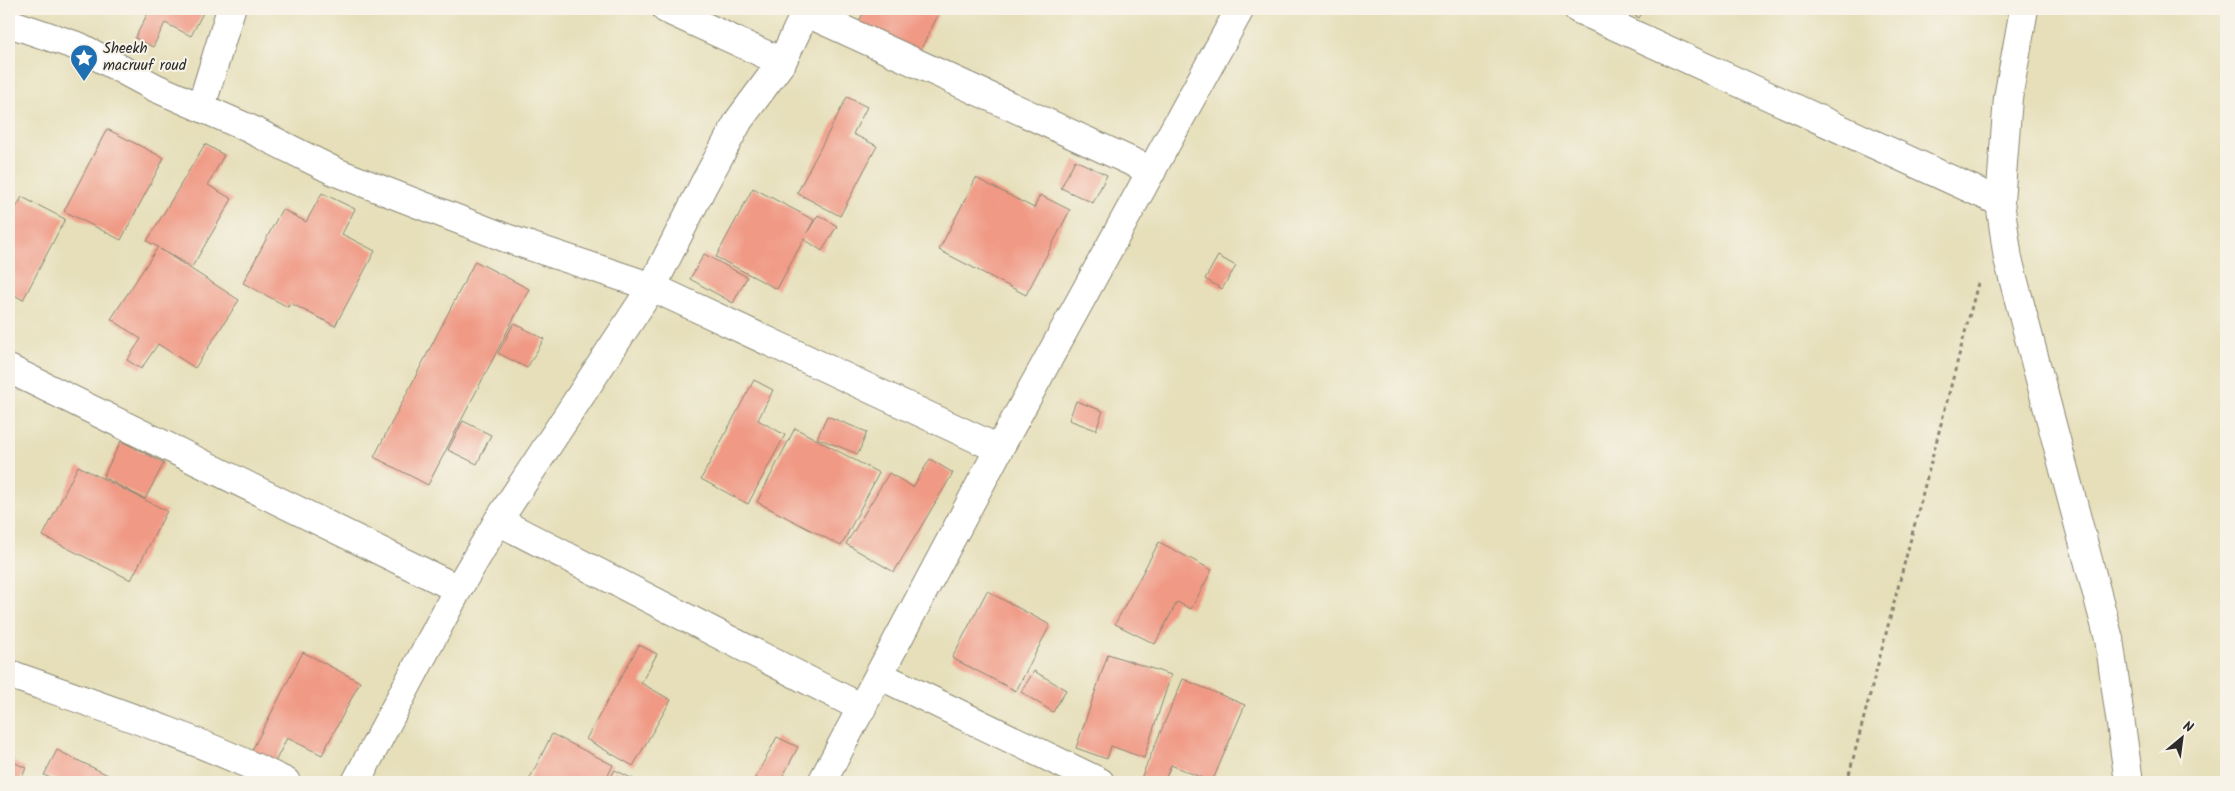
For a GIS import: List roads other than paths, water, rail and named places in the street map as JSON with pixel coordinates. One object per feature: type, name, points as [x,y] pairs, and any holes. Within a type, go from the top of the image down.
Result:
[{"type":"street","points":[[201,107],[231,9]]},
{"type":"street","points":[[666,9],[782,62]]},
{"type":"street","points":[[822,782],[999,449],[1240,9]]},
{"type":"street","points":[[1578,9],[2000,202]]},
{"type":"street","points":[[2024,9],[2008,98],[2000,202],[2008,259],[2109,640],[2129,782]]},
{"type":"street","points":[[365,779],[458,589],[498,520],[652,287],[704,184],[740,120],[782,62],[806,10],[1152,171]]},
{"type":"street","points":[[9,23],[80,47],[156,88],[248,128],[336,172],[506,238],[652,287],[999,449]]},
{"type":"street","points":[[9,369],[458,589]]},
{"type":"street","points":[[498,520],[862,708]]},
{"type":"street","points":[[9,674],[164,730],[246,762],[286,782]]},
{"type":"street","points":[[879,676],[1100,782]]},
{"type":"place","name":"Sheekh macruuf roud","points":[[84,82]]}]
